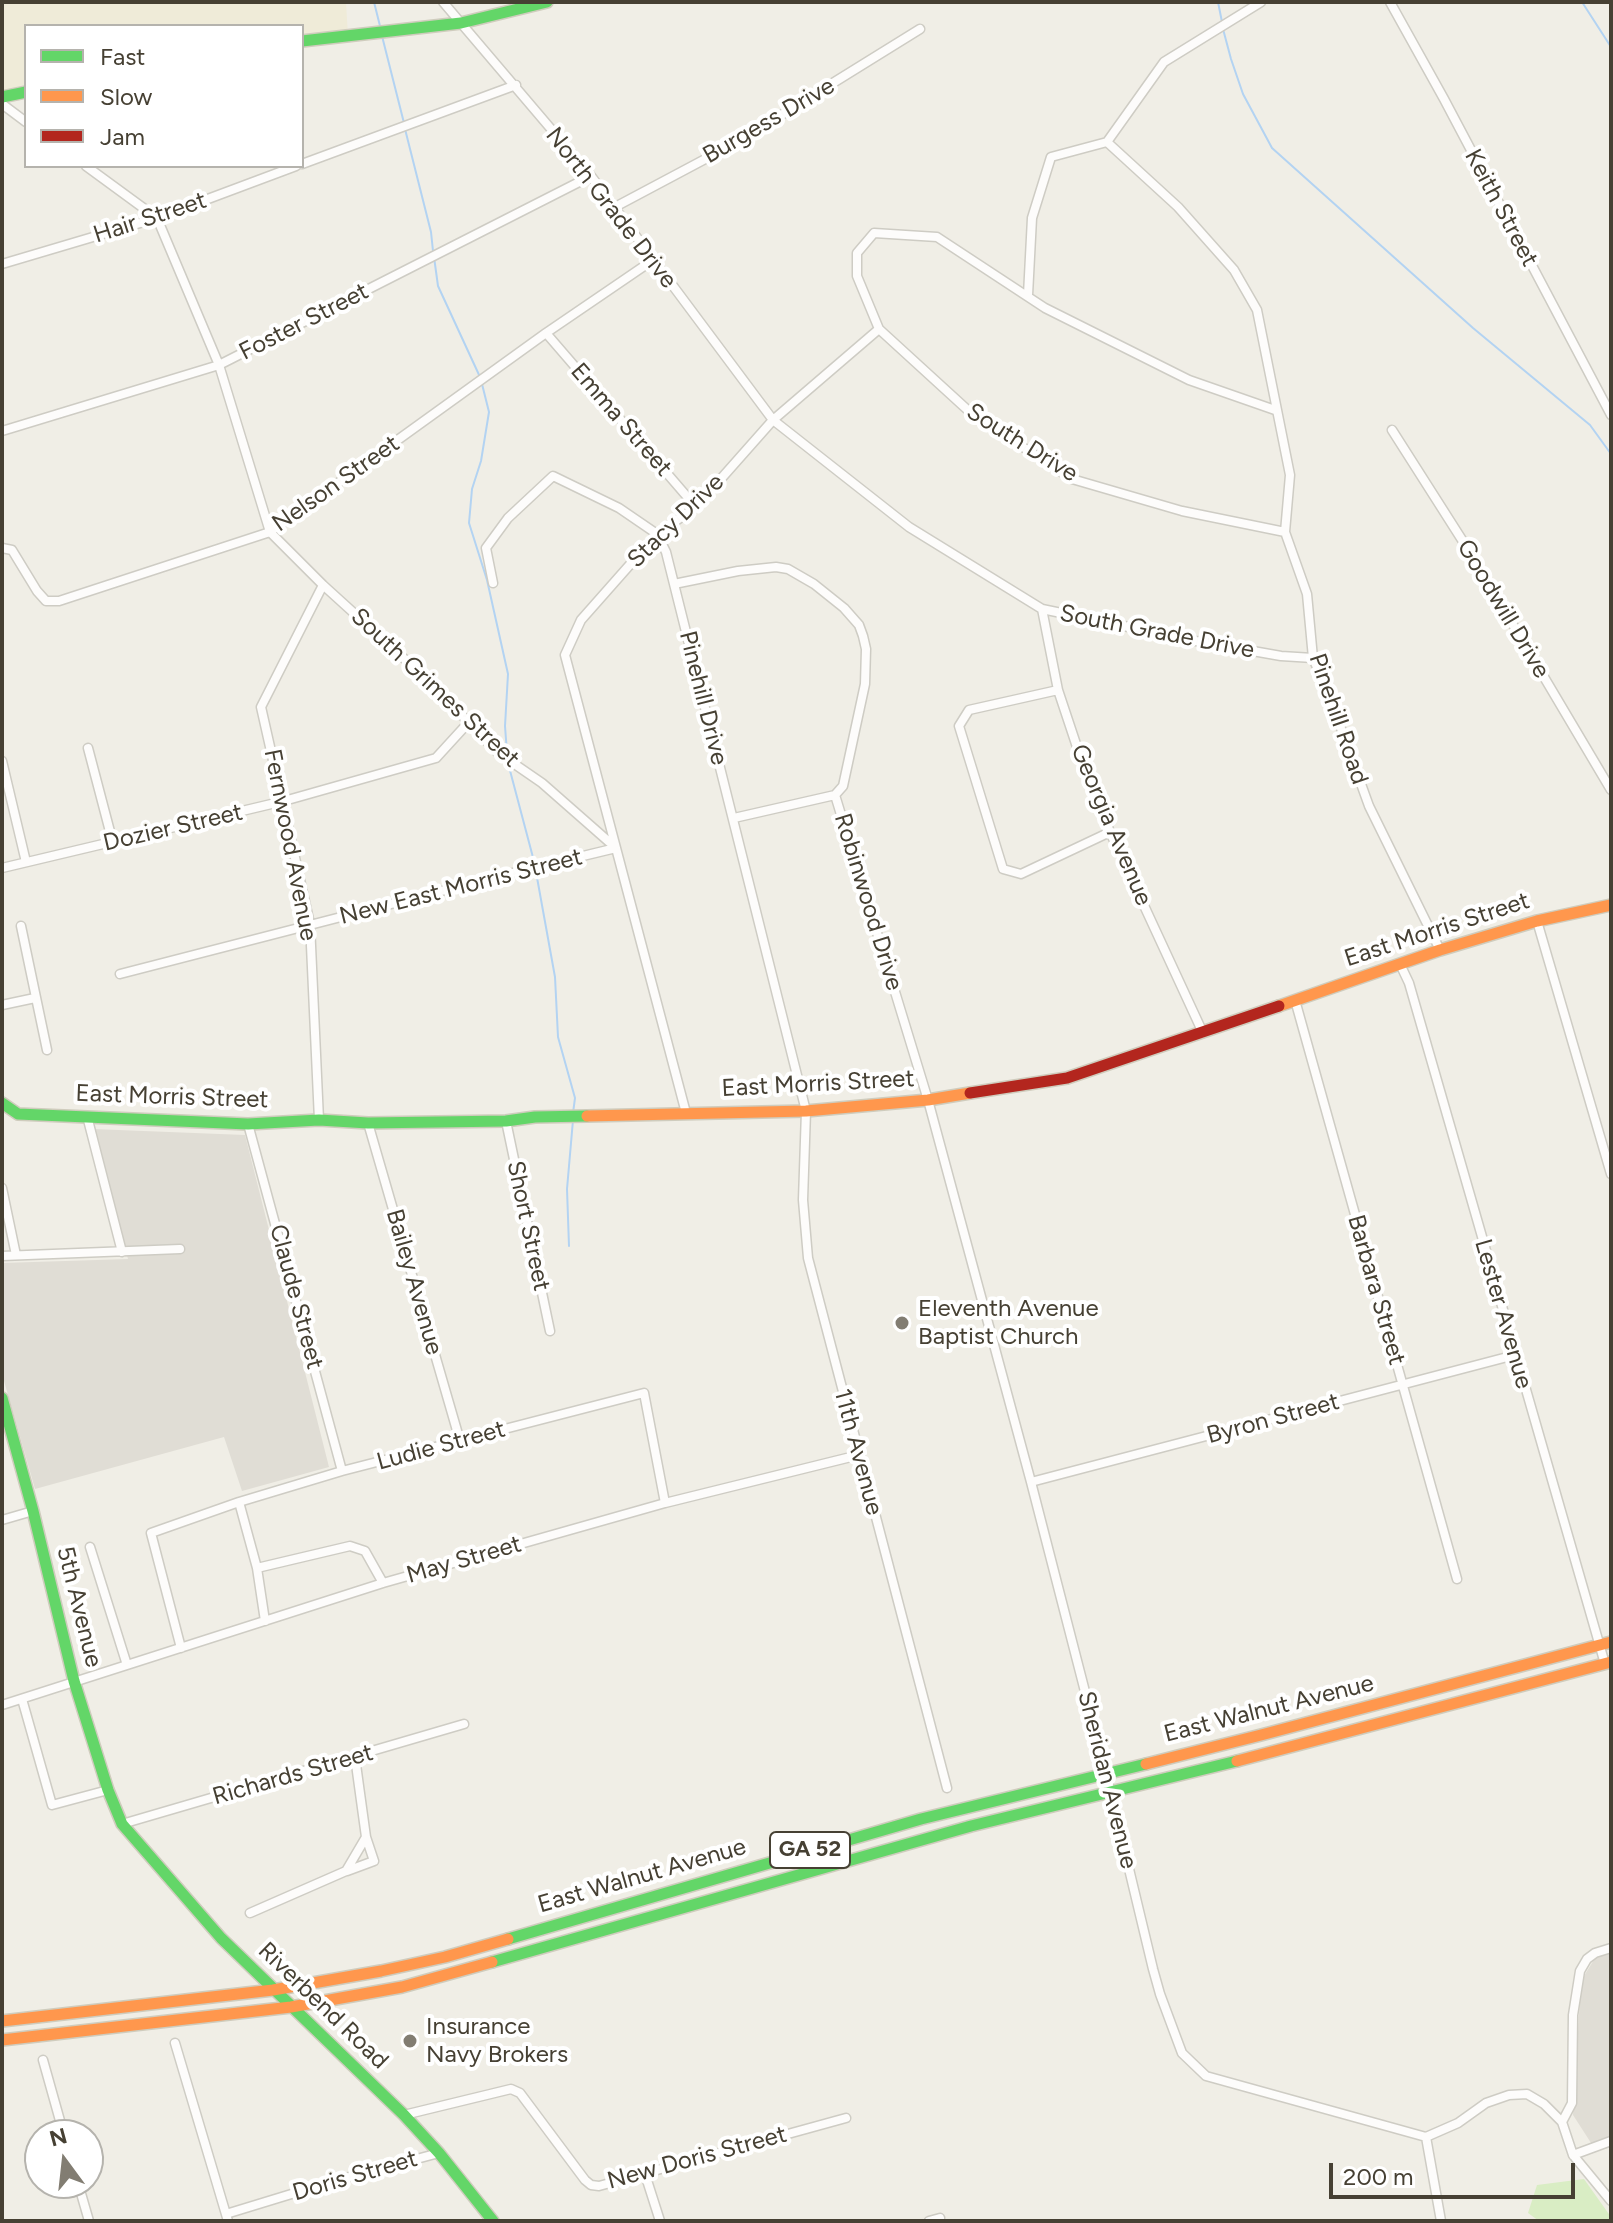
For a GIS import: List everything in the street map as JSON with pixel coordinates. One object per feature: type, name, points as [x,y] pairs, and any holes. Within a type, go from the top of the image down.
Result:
[{"type":"main road","points":[[304,41],[461,23],[547,2]]},
{"type":"main road","points":[[2,97],[24,92]]},
{"type":"main road","name":"East Morris Street","points":[[18,1114],[248,1124],[319,1120],[368,1123],[506,1121],[535,1117],[806,1111],[928,1100],[1067,1078],[1440,950],[1537,921],[1611,905]]},
{"type":"main road","points":[[2,1103],[18,1114]]},
{"type":"main road","name":"5th Avenue","points":[[2,1398],[74,1681],[108,1790],[122,1824]]},
{"type":"main road","name":"East Walnut Avenue","points":[[2,2021],[273,1990],[445,1957],[921,1819],[1291,1727],[1611,1642]]},
{"type":"main road","name":"East Walnut Avenue","points":[[2,2040],[291,2007],[402,1987],[971,1826],[1331,1737],[1608,1663]]},
{"type":"main road","name":"Riverbend Road","points":[[122,1824],[221,1938],[404,2115],[493,2221]]},
{"type":"main road","points":[[788,1856],[794,1876]]},
{"type":"street","name":"North Grade Drive","points":[[443,2],[591,176],[773,420]]},
{"type":"street","points":[[1028,295],[1032,218],[1051,157],[1107,142],[1164,62],[1261,2]]},
{"type":"street","name":"Keith Street","points":[[1390,2],[1611,415]]},
{"type":"street","name":"Burgess Drive","points":[[615,207],[741,140],[920,29]]},
{"type":"street","points":[[304,163],[516,85]]},
{"type":"street","points":[[2,104],[24,120]]},
{"type":"street","name":"Pinehill Road","points":[[1107,142],[1178,207],[1234,270],[1257,310],[1290,475],[1285,532],[1307,594],[1313,658],[1369,806],[1440,950]]},
{"type":"street","points":[[89,168],[157,218],[219,365],[270,532]]},
{"type":"street","name":"Hair Street","points":[[2,264],[157,218],[291,168]]},
{"type":"street","name":"Foster Street","points":[[2,431],[219,365],[591,176]]},
{"type":"street","points":[[879,329],[857,276],[857,253],[874,233],[937,237],[1045,308],[1189,380],[1275,410]]},
{"type":"street","name":"Nelson Street","points":[[2,548],[12,550],[46,601],[59,601],[270,532],[546,333],[653,260]]},
{"type":"street","name":"Stacy Drive","points":[[616,848],[565,655],[581,620],[657,534],[696,507],[773,420],[879,329]]},
{"type":"street","name":"South Drive","points":[[879,329],[972,414],[1072,479],[1182,511],[1285,532]]},
{"type":"street","name":"Emma Street","points":[[546,333],[696,507]]},
{"type":"street","name":"South Grade Drive","points":[[773,420],[909,527],[1042,609],[1196,641],[1281,656],[1313,658]]},
{"type":"street","name":"Goodwill Drive","points":[[1392,430],[1471,554],[1611,790]]},
{"type":"street","points":[[493,583],[486,548],[508,518],[553,476],[619,508],[657,534]]},
{"type":"street","name":"South Grimes Street","points":[[270,532],[432,684],[497,752],[542,783],[616,848]]},
{"type":"street","name":"Pinehill Drive","points":[[657,534],[666,552],[806,1111]]},
{"type":"street","name":"Robinwood Drive","points":[[674,584],[738,571],[776,567],[788,569],[814,584],[859,625],[866,649],[865,684],[843,786],[835,795],[928,1100]]},
{"type":"street","name":"Fernwood Avenue","points":[[319,1120],[310,924],[261,707],[323,585]]},
{"type":"street","name":"Georgia Avenue","points":[[1042,609],[1058,690],[1080,756],[1110,832],[1203,1033]]},
{"type":"street","points":[[1058,690],[969,710],[959,726],[1003,869],[1021,874],[1110,832]]},
{"type":"street","name":"Dozier Street","points":[[2,868],[284,801],[436,758],[468,723]]},
{"type":"street","points":[[88,748],[113,843]]},
{"type":"street","points":[[2,761],[26,862]]},
{"type":"street","points":[[734,818],[835,795]]},
{"type":"street","points":[[616,848],[686,1113]]},
{"type":"street","name":"New East Morris Street","points":[[120,974],[616,848]]},
{"type":"street","points":[[1537,921],[1611,1174]]},
{"type":"street","points":[[21,926],[47,1050]]},
{"type":"street","name":"Lester Avenue","points":[[1400,964],[1409,983],[1598,1646],[1608,1663]]},
{"type":"street","points":[[2,1005],[35,998]]},
{"type":"street","name":"Barbara Street","points":[[1295,1000],[1457,1579]]},
{"type":"street","name":"Sheridan Avenue","points":[[928,1100],[1031,1482],[1160,1994],[1182,2053],[1206,2076],[1426,2137]]},
{"type":"street","name":"11th Avenue","points":[[806,1111],[803,1200],[808,1258],[947,1788]]},
{"type":"street","points":[[2,1115],[18,1114]]},
{"type":"street","points":[[87,1116],[122,1252]]},
{"type":"street","name":"Short Street","points":[[506,1121],[550,1331]]},
{"type":"street","name":"Bailey Avenue","points":[[368,1123],[460,1441]]},
{"type":"street","name":"Claude Street","points":[[248,1124],[342,1471]]},
{"type":"street","points":[[2,1188],[16,1255]]},
{"type":"street","points":[[2,1256],[180,1249]]},
{"type":"street","name":"Byron Street","points":[[1031,1482],[1515,1355]]},
{"type":"street","name":"Ludie Street","points":[[181,1648],[151,1533],[342,1471],[644,1393],[665,1503]]},
{"type":"street","name":"May Street","points":[[2,1705],[383,1583],[665,1503],[859,1455]]},
{"type":"street","points":[[239,1502],[257,1568],[265,1621]]},
{"type":"street","points":[[2,1520],[33,1511]]},
{"type":"street","points":[[257,1568],[350,1546],[365,1551],[383,1583]]},
{"type":"street","points":[[90,1547],[127,1665]]},
{"type":"street","points":[[22,1699],[52,1805],[108,1790]]},
{"type":"street","name":"Richards Street","points":[[122,1824],[464,1724]]},
{"type":"street","points":[[355,1757],[366,1837],[374,1861]]},
{"type":"street","points":[[346,1871],[366,1837]]},
{"type":"street","points":[[357,1852],[374,1861]]},
{"type":"street","points":[[250,1913],[374,1861]]},
{"type":"street","points":[[1562,2122],[1572,2103],[1573,2015],[1580,1971],[1595,1953],[1611,1948]]},
{"type":"street","points":[[175,2043],[227,2218]]},
{"type":"street","points":[[43,2060],[60,2119]]},
{"type":"street","name":"New Doris Street","points":[[404,2115],[511,2089],[520,2093],[585,2180],[599,2186],[846,2118]]},
{"type":"street","points":[[1439,2221],[1426,2137],[1458,2123],[1486,2103],[1509,2095],[1527,2094],[1544,2104],[1562,2122],[1573,2155],[1611,2201]]},
{"type":"street","points":[[1573,2155],[1611,2141]]},
{"type":"street","name":"Doris Street","points":[[227,2218],[334,2181],[439,2153]]},
{"type":"street","points":[[645,2174],[660,2221]]},
{"type":"street","points":[[83,2199],[89,2221]]},
{"type":"street","points":[[929,2221],[940,2218]]},
{"type":"shaded area","points":[[2,2],[346,2],[348,36],[304,41],[304,24],[24,24],[24,92],[2,97]]},
{"type":"shaded area","points":[[93,1129],[245,1135],[329,1467],[242,1491],[224,1437],[35,1489],[2,1374],[2,1263],[128,1259]]},
{"type":"shaded area","points":[[1611,1953],[1611,2139],[1593,2146],[1573,2115],[1581,1981],[1595,1958]]},
{"type":"green space","points":[[1584,2179],[1611,2221],[1539,2221],[1528,2213],[1537,2185]]},
{"type":"waterway","points":[[374,2],[380,26]]},
{"type":"waterway","points":[[1218,2],[1222,22]]},
{"type":"waterway","points":[[1582,2],[1611,47]]},
{"type":"waterway","points":[[1223,29],[1243,94],[1272,148],[1473,328],[1590,425],[1611,454]]},
{"type":"waterway","points":[[382,36],[404,123]]},
{"type":"waterway","points":[[405,129],[433,251]]},
{"type":"waterway","points":[[434,257],[438,286],[480,377]]},
{"type":"waterway","points":[[482,384],[489,412],[481,461],[472,489],[469,523],[487,580],[508,674],[507,753]]},
{"type":"waterway","points":[[508,763],[535,865]]},
{"type":"waterway","points":[[536,872],[555,977],[558,1037],[575,1098],[573,1113]]},
{"type":"waterway","points":[[569,1246],[567,1189],[573,1120]]},
{"type":"traffic: fast","points":[[304,41],[461,23],[547,2]]},
{"type":"traffic: fast","points":[[2,97],[24,92]]},
{"type":"traffic: fast","points":[[2,1103],[18,1114],[248,1124],[319,1120],[368,1123],[506,1121],[587,1116]]},
{"type":"traffic: fast","points":[[2,1398],[74,1681],[108,1790],[122,1824],[221,1938],[404,2115],[493,2221]]},
{"type":"traffic: fast","points":[[492,1962],[971,1826],[1237,1761]]},
{"type":"traffic: fast","points":[[508,1939],[921,1819],[1146,1764]]},
{"type":"traffic: slow","points":[[1279,1006],[1440,950],[1537,921],[1611,905]]},
{"type":"traffic: slow","points":[[587,1116],[806,1111],[970,1093]]},
{"type":"traffic: slow","points":[[1146,1764],[1611,1642]]},
{"type":"traffic: slow","points":[[1237,1761],[1611,1662]]},
{"type":"traffic: slow","points":[[2,2021],[273,1990],[381,1971],[508,1939]]},
{"type":"traffic: slow","points":[[2,2040],[291,2007],[402,1987],[492,1962]]},
{"type":"traffic: jam","points":[[970,1093],[1067,1078],[1279,1006]]},
{"type":"place","name":"Eleventh Avenue Baptist Church","points":[[902,1323]]},
{"type":"place","name":"Insurance Navy Brokers","points":[[410,2041]]}]
